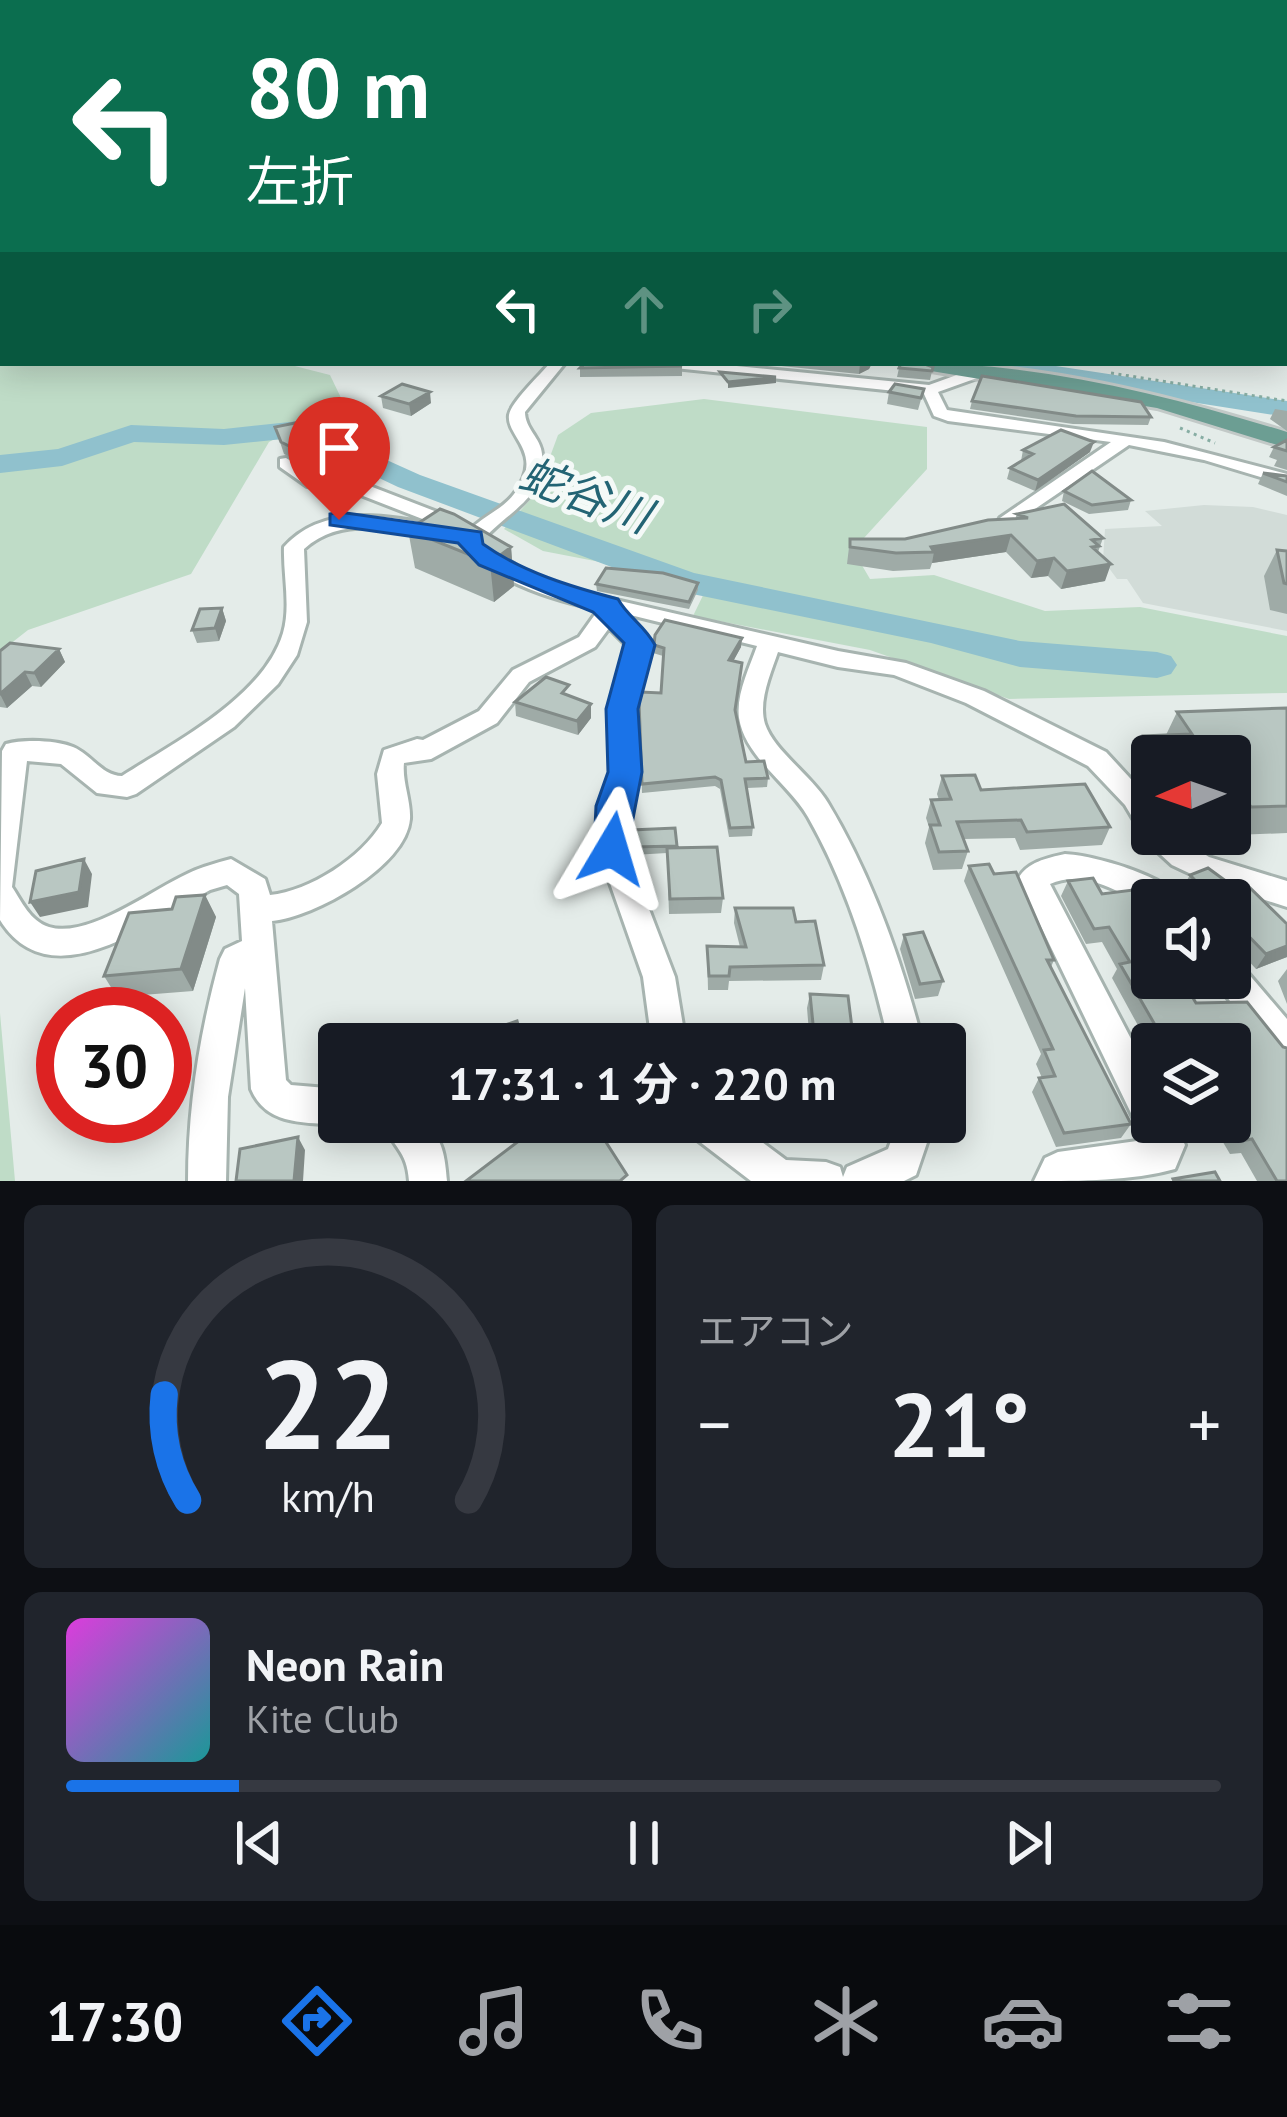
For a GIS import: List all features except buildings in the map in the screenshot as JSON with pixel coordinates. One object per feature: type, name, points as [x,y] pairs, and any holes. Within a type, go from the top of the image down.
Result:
[{"type":"main road","points":[[974,367],[1161,401],[1287,440]]},
{"type":"street","points":[[556,366],[517,411],[517,422],[534,447],[534,468],[520,500],[470,546],[488,560],[608,609],[898,668],[975,697],[1097,759],[1131,793]]},
{"type":"street","points":[[694,366],[930,390],[974,367]]},
{"type":"street","points":[[930,390],[940,413],[954,418],[1124,442],[1249,466],[1287,480]]},
{"type":"street","points":[[987,529],[1017,519],[1124,442]]},
{"type":"street","points":[[286,464],[313,482],[356,487],[479,533]]},
{"type":"street","points":[[0,881],[15,751],[67,755],[106,786],[127,787],[247,702],[281,662],[296,629],[294,547],[310,528],[339,520],[479,533]]},
{"type":"street","points":[[255,910],[292,905],[322,892],[388,842],[396,825],[388,769],[393,757],[417,748],[422,752],[488,717],[521,676],[586,642],[608,609]]},
{"type":"street","points":[[608,609],[640,645],[622,709],[625,772],[614,806],[612,849],[659,977],[666,1023]]},
{"type":"street","points":[[769,643],[751,715],[759,736],[806,790],[828,828],[901,1023]]},
{"type":"street","points":[[1179,855],[1287,894]]},
{"type":"street","points":[[1131,886],[1080,865],[1051,865],[1034,880],[1131,1075]]},
{"type":"street","points":[[0,894],[13,924],[40,943],[81,944],[203,876],[231,872],[254,888],[269,1089],[284,1102],[318,1105]]},
{"type":"street","points":[[207,1181],[204,1110],[216,1037],[236,959],[257,950]]},
{"type":"street","points":[[1249,999],[1287,1046]]},
{"type":"street","points":[[420,1143],[426,1150],[428,1181]]},
{"type":"street","points":[[729,1143],[774,1180],[826,1181]]},
{"type":"street","points":[[861,1181],[903,1162],[909,1143]]},
{"type":"street","points":[[1053,1181],[1058,1172],[1162,1156],[1165,1143]]},
{"type":"path","points":[[1097,371],[1287,401]]},
{"type":"path","points":[[1171,424],[1229,449]]},
{"type":"shaded area","points":[[1204,505],[1253,507],[1287,515],[1287,631],[1143,603],[1127,579],[1117,579],[1103,560],[1105,529],[1162,526],[1145,511]]},
{"type":"green space","points":[[0,366],[295,366],[330,375],[343,402],[269,442],[191,574],[28,630],[0,652]]},
{"type":"green space","points":[[704,399],[927,427],[927,469],[853,550],[870,579],[934,575],[1045,611],[1140,607],[1287,636],[1287,693],[1009,699],[870,650],[693,616],[709,583],[543,551],[504,529],[537,492],[558,435],[591,413]]},
{"type":"green space","points":[[0,1013],[15,1181],[0,1181]]},
{"type":"waterway","points":[[1007,366],[1287,409]]},
{"type":"waterway","name":"蛇谷川","points":[[0,464],[62,457],[131,433],[224,437],[328,426],[370,463],[409,481],[686,582],[933,631],[1020,654],[1157,665]]},
{"type":"route","points":[[339,520],[472,538],[470,546],[488,560],[586,603],[608,605],[607,614],[636,638],[640,645],[622,709],[625,772],[614,806],[612,849]]}]
